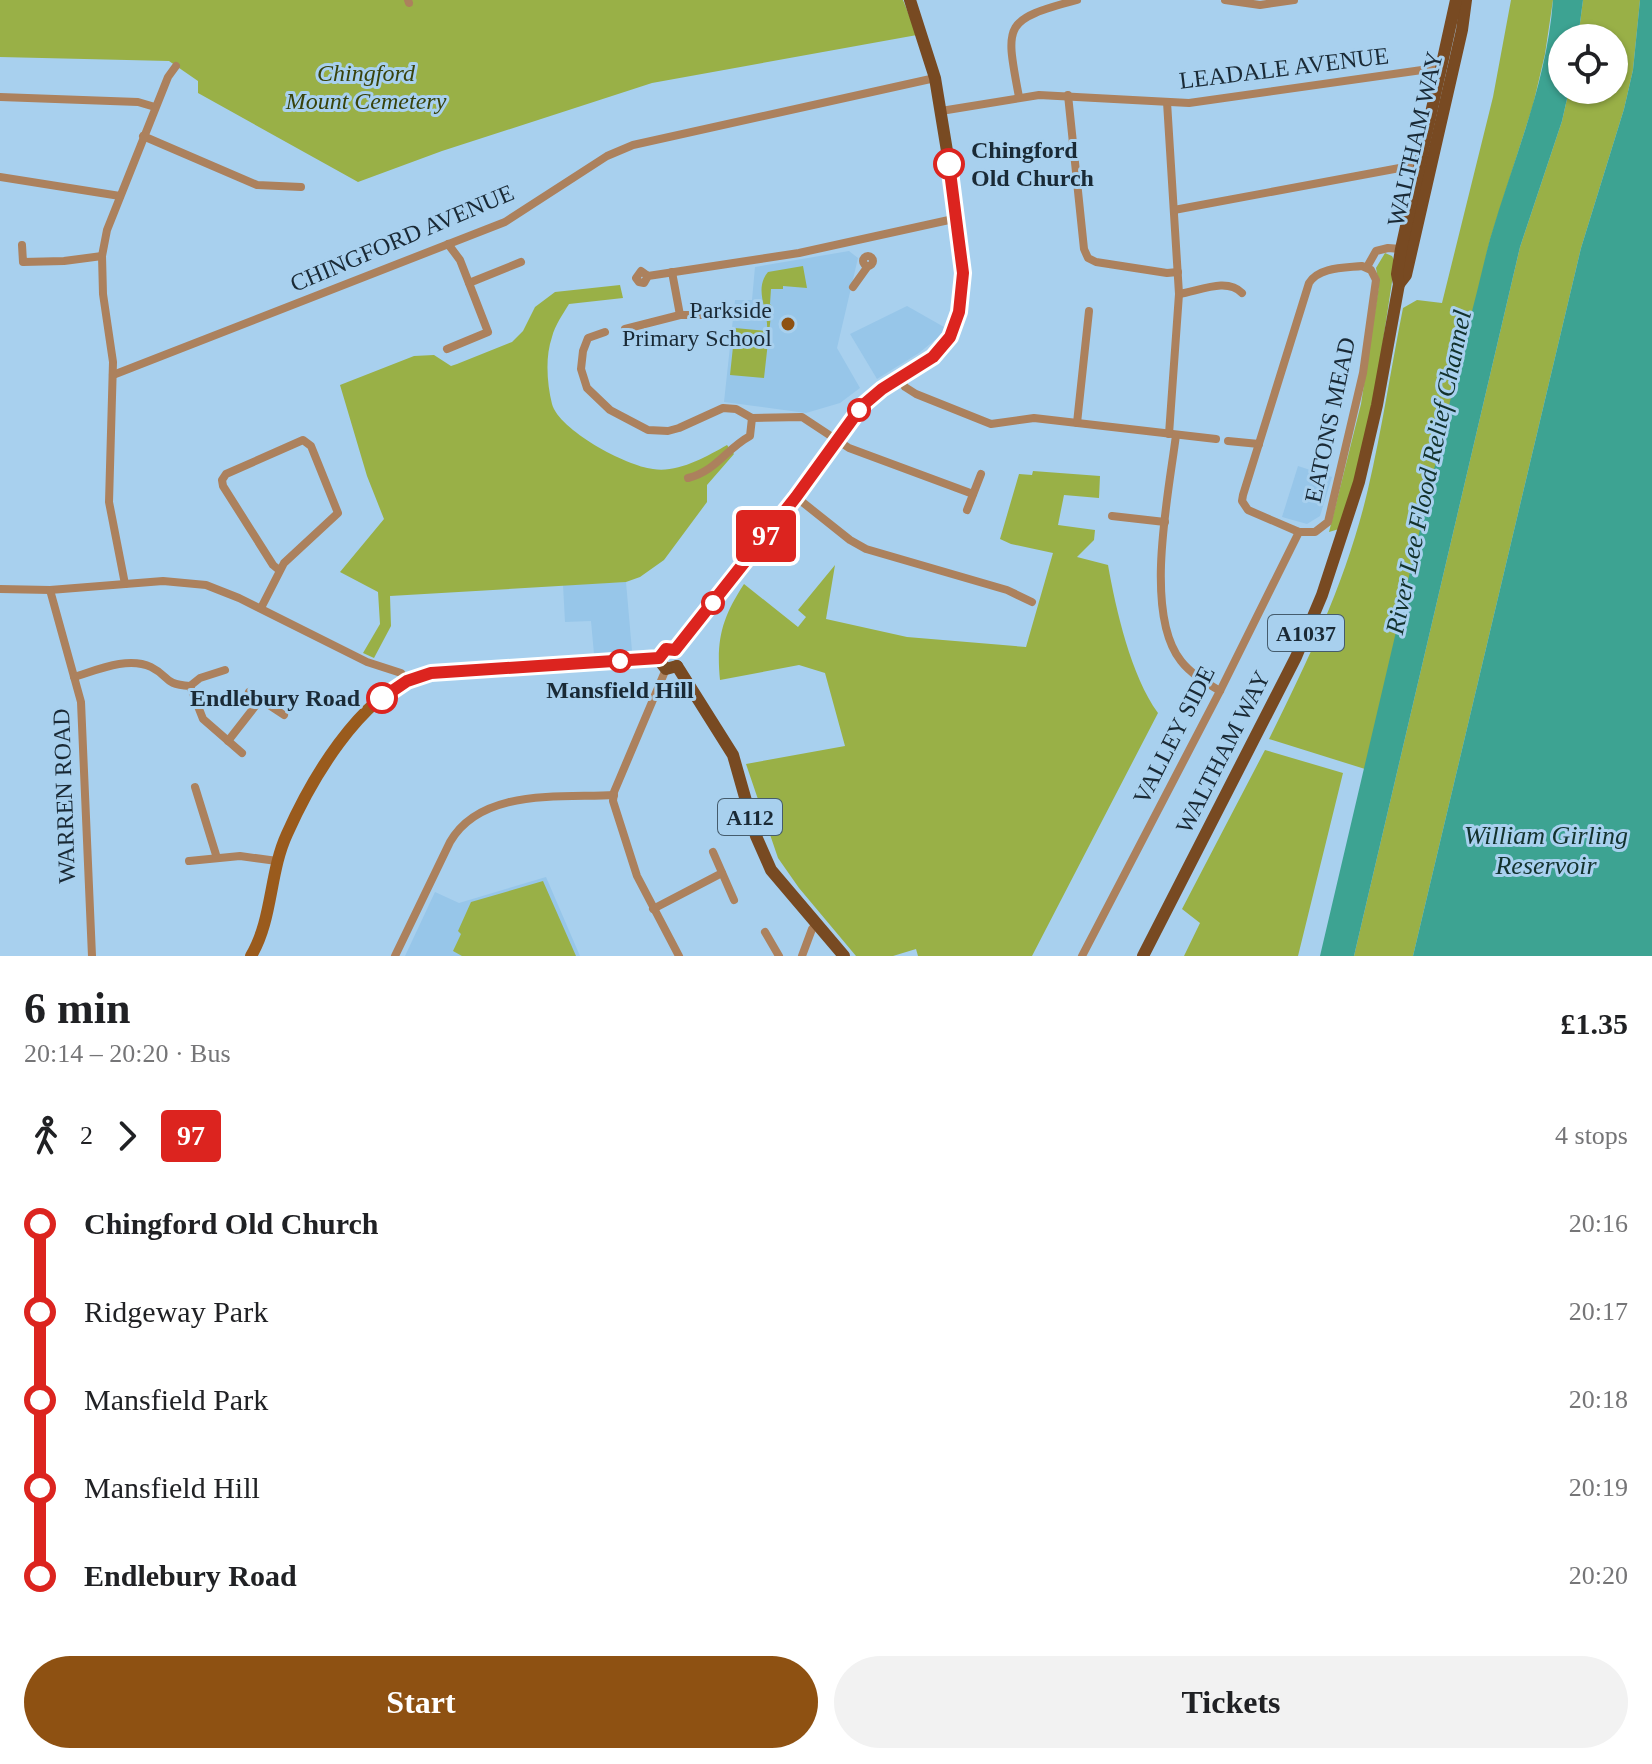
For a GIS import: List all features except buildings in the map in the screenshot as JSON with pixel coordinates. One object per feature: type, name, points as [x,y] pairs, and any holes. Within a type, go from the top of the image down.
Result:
[{"type":"main road","name":"A112","points":[[844,956],[779,881],[765,859],[733,755],[667,664],[679,657],[675,650],[796,497],[862,406],[933,357],[950,337],[957,322],[963,281],[958,218],[935,78],[910,0]]},
{"type":"main road","name":"WALTHAM WAY","points":[[1406,251],[1457,29],[1456,0]]},
{"type":"main road","name":"WALTHAM WAY","points":[[1143,956],[1289,671],[1322,595],[1359,482],[1399,284],[1406,275],[1406,251],[1419,169],[1435,122],[1442,70],[1466,0]]},
{"type":"main road","points":[[251,956],[262,933],[277,861],[290,827],[350,728],[367,709],[407,681],[444,671],[667,664]]},
{"type":"street","points":[[1019,97],[1011,45],[1015,26],[1031,13],[1077,0]]},
{"type":"street","points":[[1225,0],[1294,0]]},
{"type":"street","points":[[125,584],[109,502],[113,375],[101,277],[102,256],[107,230],[143,136],[168,77],[176,66]]},
{"type":"street","name":"LEADALE AVENUE","points":[[941,111],[1019,97],[1068,95],[1167,102],[1210,101],[1429,69],[1442,70]]},
{"type":"street","name":"CHINGFORD AVENUE","points":[[113,375],[516,216],[607,156],[633,145],[935,78]]},
{"type":"street","points":[[1068,95],[1084,249],[1088,258],[1096,262],[1178,272]]},
{"type":"street","points":[[0,97],[138,102],[155,107]]},
{"type":"street","points":[[1167,102],[1179,294],[1173,434],[1161,583],[1168,633],[1180,660],[1220,691]]},
{"type":"street","points":[[143,136],[257,185],[301,187]]},
{"type":"street","points":[[1174,210],[1405,167],[1419,169]]},
{"type":"street","points":[[0,177],[120,196]]},
{"type":"street","points":[[648,276],[799,253],[958,218]]},
{"type":"street","points":[[853,287],[868,266],[863,260],[869,255],[868,238]]},
{"type":"street","points":[[447,349],[488,332],[460,260],[448,244]]},
{"type":"street","points":[[22,245],[23,262],[102,256]]},
{"type":"street","name":"EATONS MEAD","points":[[1367,267],[1376,251],[1387,248],[1406,251]]},
{"type":"street","points":[[469,283],[521,262]]},
{"type":"street","name":"EATONS MEAD","points":[[1367,267],[1376,280],[1374,307],[1363,373],[1331,515],[1326,525],[1315,532],[1299,532],[1248,510],[1243,495],[1312,279],[1321,272],[1367,267]]},
{"type":"street","points":[[672,272],[680,315]]},
{"type":"street","points":[[1179,294],[1223,285],[1236,287],[1242,293]]},
{"type":"street","points":[[1077,423],[1089,311]]},
{"type":"street","points":[[625,329],[680,315],[716,315]]},
{"type":"street","points":[[605,332],[588,338],[583,351],[581,369],[587,388],[610,410],[638,426],[657,432],[679,428],[723,408],[736,409],[752,418],[802,417],[837,441],[973,494]]},
{"type":"street","points":[[899,378],[905,387],[916,394],[983,422],[1000,424],[1032,418],[1216,439]]},
{"type":"street","points":[[688,478],[703,474],[717,465],[731,449],[750,436],[752,418]]},
{"type":"street","points":[[261,608],[279,570],[338,513],[311,446],[303,440],[226,474],[222,480],[248,526],[279,570]]},
{"type":"street","points":[[1228,441],[1259,444]]},
{"type":"street","points":[[967,510],[981,474]]},
{"type":"street","points":[[796,497],[866,549],[1007,590],[1032,602]]},
{"type":"street","points":[[1112,516],[1165,522]]},
{"type":"street","name":"VALLEY SIDE","points":[[1082,956],[1299,532]]},
{"type":"street","points":[[0,589],[50,590],[194,582],[217,588],[367,662],[401,673],[407,681]]},
{"type":"street","name":"WARREN ROAD","points":[[50,590],[83,715],[92,956]]},
{"type":"street","points":[[74,677],[106,667],[140,664],[156,671],[170,684],[190,686],[200,678],[225,670]]},
{"type":"street","points":[[667,664],[614,795],[637,876],[679,956]]},
{"type":"street","points":[[190,686],[203,719],[242,753]]},
{"type":"street","points":[[249,692],[284,715]]},
{"type":"street","points":[[228,741],[260,700]]},
{"type":"street","points":[[195,787],[217,858]]},
{"type":"street","points":[[395,956],[450,842],[461,825],[470,818],[490,808],[524,800],[614,795]]},
{"type":"street","points":[[713,852],[734,900]]},
{"type":"street","points":[[189,861],[240,856],[277,861]]},
{"type":"street","points":[[653,909],[722,873]]},
{"type":"street","points":[[802,956],[817,923]]},
{"type":"street","points":[[765,932],[779,956]]},
{"type":"shaded area","name":"Parkside Primary School","points":[[849,251],[858,258],[837,348],[860,388],[840,403],[806,413],[724,402],[735,300],[752,300],[755,267]]},
{"type":"shaded area","points":[[907,306],[944,327],[941,335],[877,379],[850,334]]},
{"type":"shaded area","points":[[1298,466],[1332,477],[1320,516],[1307,524],[1282,517]]},
{"type":"shaded area","points":[[626,582],[632,651],[594,654],[591,621],[565,622],[563,585]]},
{"type":"shaded area","points":[[546,877],[580,956],[405,956],[435,892],[459,903]]},
{"type":"green space","name":"Chingford Mount Cemetery","points":[[0,0],[903,0],[917,35],[652,83],[442,151],[358,182],[198,93],[198,81],[169,61],[0,57]]},
{"type":"green space","points":[[1511,0],[1553,0],[1533,105],[1490,240],[1365,769],[1269,739],[1313,648],[1350,554],[1373,466],[1403,308],[1417,300],[1442,303],[1493,97]]},
{"type":"green space","points":[[1583,0],[1640,0],[1628,92],[1628,24],[1580,24]]},
{"type":"green space","points":[[1566,104],[1625,104],[1581,248],[1413,956],[1354,956],[1520,247]]},
{"type":"green space","points":[[1385,253],[1392,256],[1395,262],[1373,407],[1360,466],[1339,529],[1329,532],[1361,404],[1379,285],[1376,268]]},
{"type":"green space","points":[[803,266],[807,288],[783,286],[783,289],[771,289],[764,378],[730,375],[735,328],[767,331],[762,286],[768,272]]},
{"type":"green space","points":[[620,285],[623,298],[569,304],[559,320],[548,353],[552,404],[567,425],[595,445],[627,461],[653,469],[682,466],[727,445],[734,454],[707,485],[707,502],[664,560],[640,577],[626,582],[390,596],[391,626],[374,658],[363,653],[380,624],[378,592],[340,572],[384,519],[367,476],[340,385],[414,356],[434,355],[451,366],[457,364],[512,342],[523,331],[535,307],[555,292]]},
{"type":"green space","points":[[1033,471],[1100,476],[1099,498],[1064,495],[1058,525],[1095,530],[1094,540],[1077,557],[1108,565],[1132,662],[1158,713],[1032,956],[918,956],[916,949],[893,956],[856,956],[778,858],[746,764],[845,746],[825,673],[799,665],[720,680],[722,629],[744,584],[798,627],[806,617],[798,610],[835,565],[826,619],[907,637],[1026,647],[1053,553],[1000,539],[1019,474],[1032,475]]},
{"type":"green space","points":[[1265,750],[1343,773],[1298,956],[1184,956],[1200,923],[1182,909]]},
{"type":"green space","points":[[543,881],[576,956],[462,956],[453,951],[471,902]]},
{"type":"water","points":[[1553,0],[1583,0],[1580,24],[1551,24]]},
{"type":"water","name":"William Girling Reservoir","points":[[1640,0],[1652,0],[1652,956],[1413,956],[1581,248],[1625,104],[1628,104]]},
{"type":"water","points":[[1548,41],[1548,104],[1566,104],[1520,247],[1354,956],[1320,956],[1467,329],[1490,239]]},
{"type":"bus line","name":"97","points":[[382,698],[407,681],[431,673],[659,658],[666,649],[675,650],[796,497],[862,406],[882,389],[926,363],[950,337],[957,322],[963,273],[949,164]]},
{"type":"place","name":"Chingford Old Church","points":[[949,164]]},
{"type":"place","name":"Parkside Primary School","points":[[788,324]]},
{"type":"place","name":"Mansfield Hill","points":[[620,661]]},
{"type":"place","name":"Endlebury Road","points":[[382,698]]},
{"type":"water label","name":"River Lee Flood Relief Channel","points":[[1428,472]]}]
